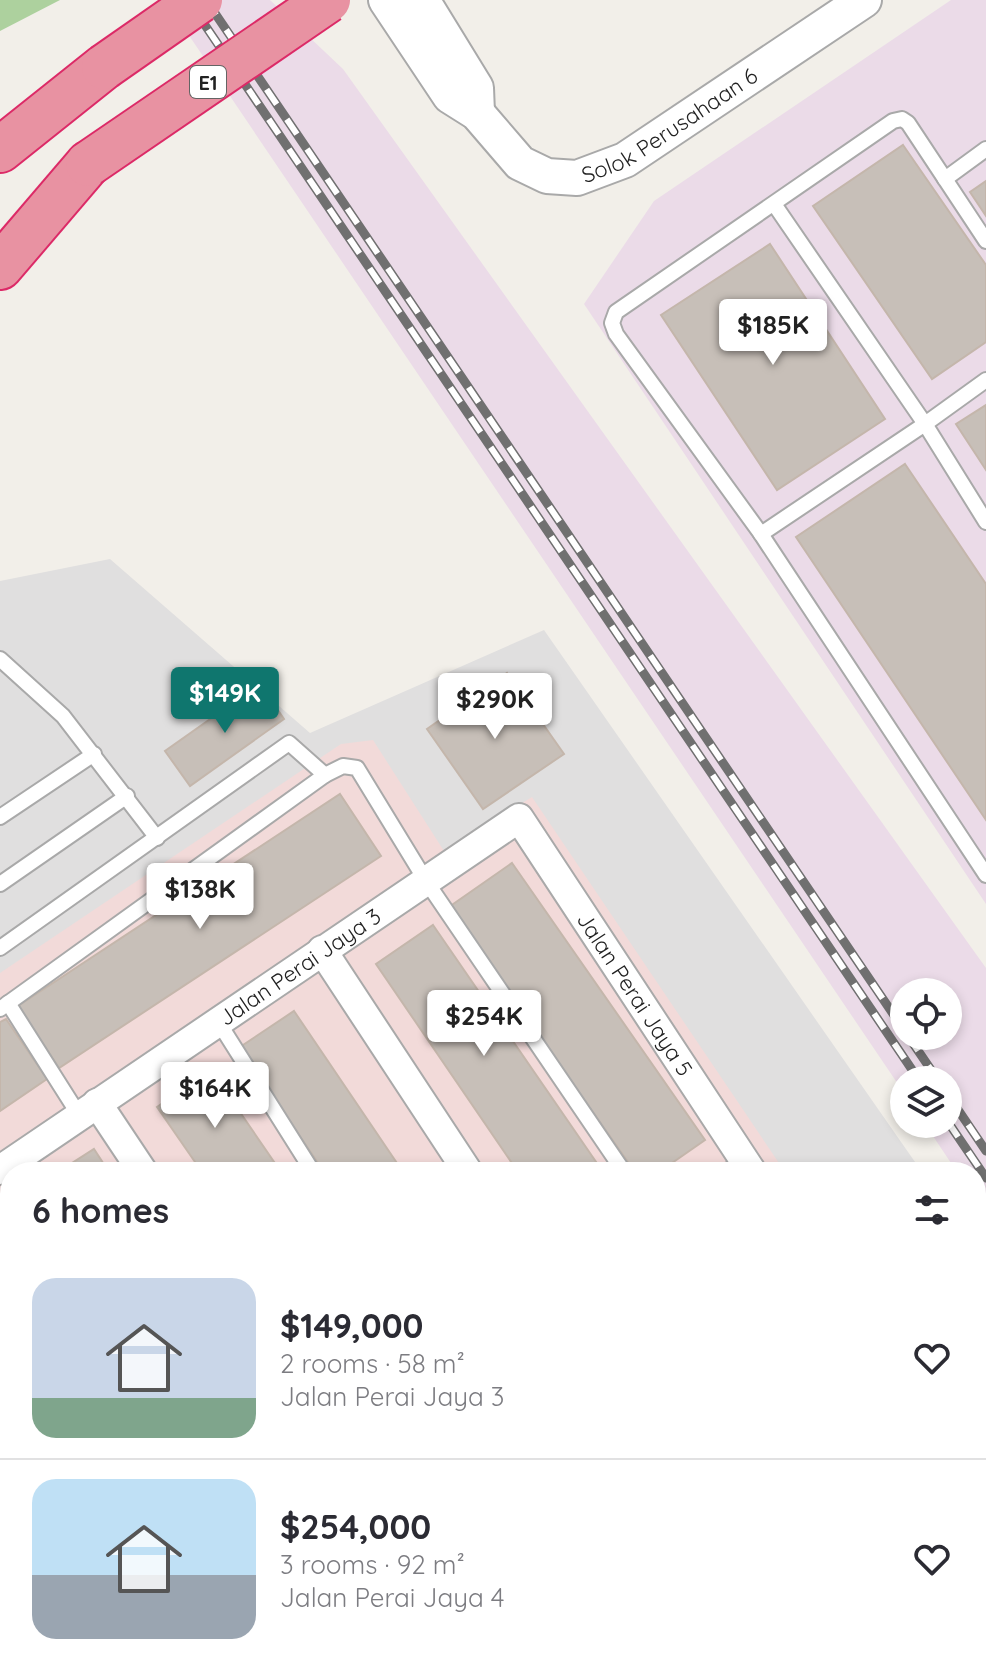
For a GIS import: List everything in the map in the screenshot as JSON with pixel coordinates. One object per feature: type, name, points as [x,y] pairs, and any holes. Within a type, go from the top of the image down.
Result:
[{"type":"highway","points":[[0,150],[104,67],[200,0]]},
{"type":"highway","name":"E1","points":[[0,232],[88,164],[328,0]]},
{"type":"highway","points":[[0,118],[104,67]]},
{"type":"highway","points":[[0,267],[88,164]]},
{"type":"street","name":"Solok Perusahaan 6","points":[[386,0],[450,96],[477,113],[520,163],[547,176],[577,178],[625,160],[864,0]]},
{"type":"street","points":[[422,0],[476,88],[477,113]]},
{"type":"street","name":"Jalan Perai Jaya 3","points":[[12,1162],[519,818]]},
{"type":"street","name":"Jalan Perai Jaya 5","points":[[519,818],[736,1162]]},
{"type":"street","points":[[322,950],[461,1162]]},
{"type":"street","points":[[88,1109],[134,1162]]},
{"type":"lane","points":[[986,241],[908,123],[902,119],[893,121],[616,312],[612,323],[616,334],[761,534],[986,875]]},
{"type":"lane","points":[[945,179],[986,149]]},
{"type":"lane","points":[[774,204],[925,424],[986,522]]},
{"type":"lane","points":[[761,534],[986,380]]},
{"type":"lane","points":[[0,659],[63,716],[157,838]]},
{"type":"lane","points":[[0,948],[289,743],[325,775]]},
{"type":"lane","points":[[0,817],[94,754]]},
{"type":"lane","points":[[88,1109],[4,1006],[325,775],[343,766],[357,768],[426,881],[617,1162]]},
{"type":"lane","points":[[0,884],[127,796]]},
{"type":"lane","points":[[219,1023],[307,1162]]},
{"type":"shaded area","points":[[165,0],[270,0],[343,69],[986,968],[986,1162],[950,1162],[934,1138],[962,1138],[962,1066],[890,1066],[890,1072]]},
{"type":"shaded area","points":[[951,0],[986,0],[986,904],[584,304],[654,201]]},
{"type":"shaded area","points":[[110,559],[310,733],[544,630],[890,1126],[890,1138],[898,1138],[915,1162],[0,1162],[0,581]]},
{"type":"shaded area","points":[[373,740],[444,851],[532,797],[778,1162],[0,1162],[0,973],[341,744]]},
{"type":"green space","points":[[0,0],[60,0],[0,31]]},
{"type":"building","points":[[903,145],[986,265],[986,342],[932,379],[813,206]]},
{"type":"building","points":[[986,181],[986,216],[970,192]]},
{"type":"building","points":[[770,244],[885,419],[777,490],[661,315]]},
{"type":"building","points":[[986,405],[986,470],[956,424]]},
{"type":"building","points":[[905,464],[986,584],[986,820],[796,537]]},
{"type":"building","points":[[507,673],[564,754],[483,809],[427,729]]},
{"type":"building","points":[[260,684],[284,719],[190,786],[165,751]]},
{"type":"building","points":[[340,794],[381,856],[59,1068],[18,1006]]},
{"type":"building","points":[[512,863],[705,1140],[673,1162],[628,1162],[449,907]]},
{"type":"building","points":[[433,925],[596,1162],[511,1162],[376,964]]},
{"type":"building","points":[[294,1011],[396,1162],[317,1162],[240,1047]]},
{"type":"building","points":[[6,1019],[47,1079],[0,1111],[0,1022]]},
{"type":"building","points":[[211,1070],[274,1162],[195,1162],[157,1107]]},
{"type":"building","points":[[94,1149],[102,1162],[74,1162]]},
{"type":"railway","points":[[188,0],[910,1066]]},
{"type":"railway","points":[[206,0],[890,1009]]},
{"type":"railway","points":[[918,1050],[928,1066]]},
{"type":"railway","points":[[962,1116],[986,1151]]},
{"type":"railway","points":[[959,1138],[975,1162]]}]
